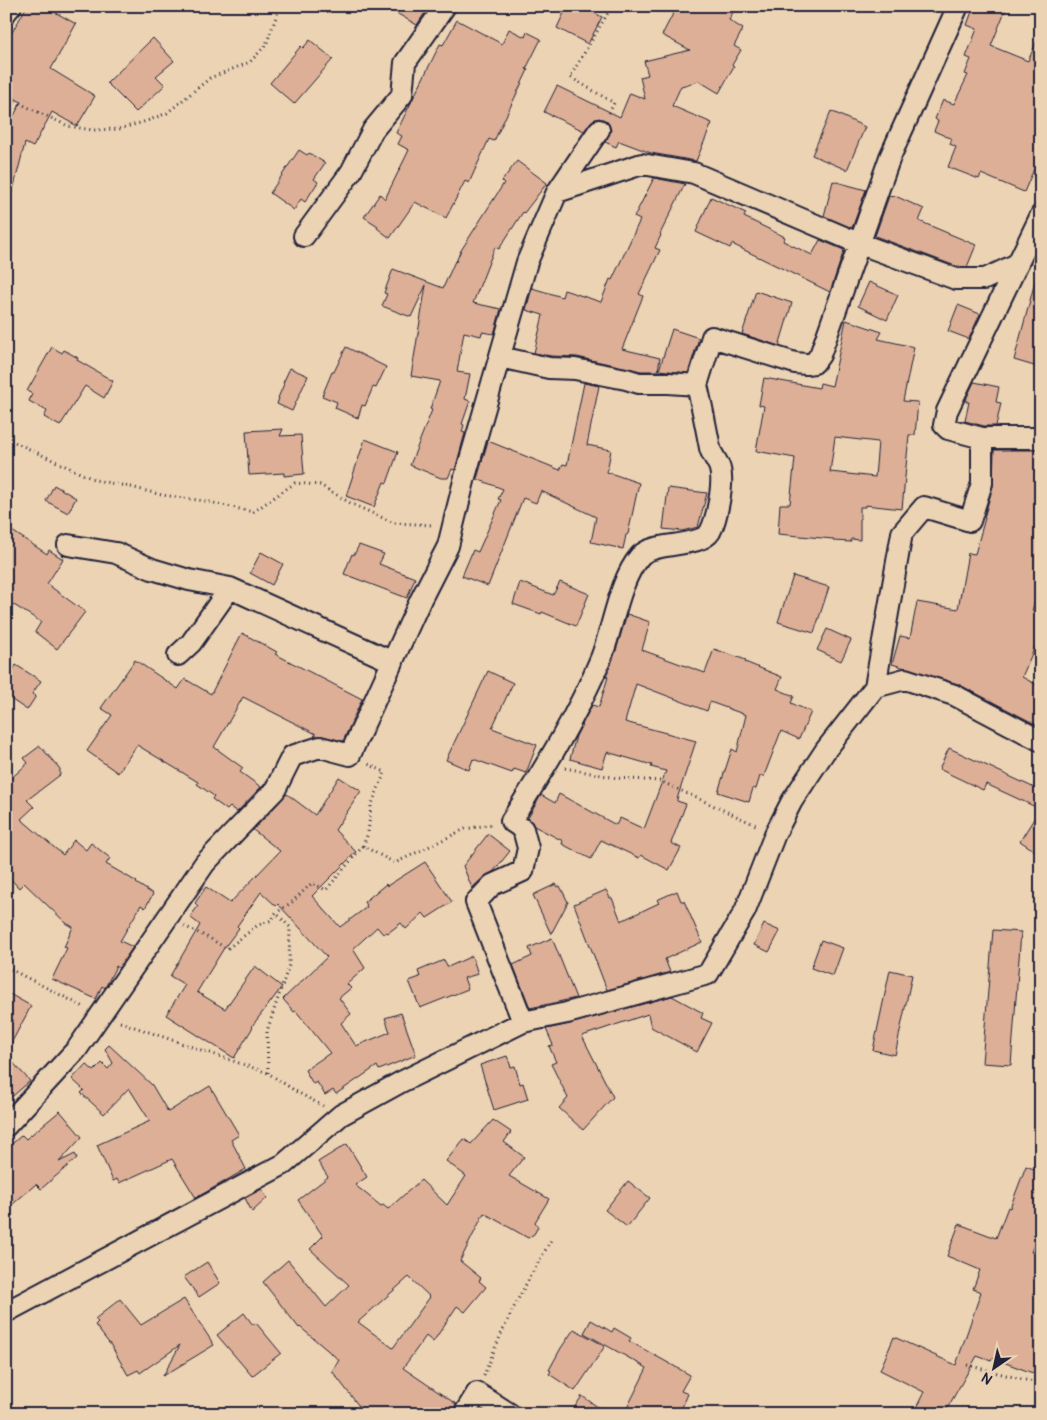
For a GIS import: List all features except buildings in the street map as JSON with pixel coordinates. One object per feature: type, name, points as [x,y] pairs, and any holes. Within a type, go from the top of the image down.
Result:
[{"type":"street","points":[[6,12],[11,6]]},
{"type":"street","points":[[304,236],[351,172],[373,130],[402,95],[405,63],[445,6]]},
{"type":"street","points":[[522,1022],[476,902],[492,885],[523,871],[528,848],[524,829],[511,821],[548,761],[601,658],[629,572],[641,554],[666,546],[699,540],[710,533],[720,500],[720,469],[711,452],[697,385],[712,337],[795,363],[814,363],[820,355],[858,243],[890,157],[958,6]]},
{"type":"street","points":[[6,1126],[77,1049],[205,863],[275,790],[292,756],[320,747],[350,755],[421,599],[448,546],[465,477],[527,262],[557,192],[599,130]]},
{"type":"street","points":[[557,192],[642,164],[694,173],[858,243],[956,279],[985,279],[1017,264]]},
{"type":"street","points":[[1041,215],[944,419],[944,425],[948,430],[982,438],[1041,438]]},
{"type":"street","points":[[500,357],[549,368],[575,369],[639,383],[668,382],[697,385]]},
{"type":"street","points":[[6,1312],[284,1164],[341,1115],[401,1082],[522,1022],[566,1013],[708,974],[745,911],[775,834],[792,801],[824,750],[875,687],[902,532],[924,507],[970,521],[982,483],[982,438]]},
{"type":"street","points":[[68,545],[116,553],[152,569],[189,580],[230,588],[393,662]]},
{"type":"street","points":[[178,655],[191,643],[230,588]]},
{"type":"street","points":[[875,687],[905,679],[913,681],[954,695],[1041,741]]},
{"type":"street","points":[[464,1414],[478,1393],[510,1414]]},
{"type":"path","points":[[6,97],[68,126],[92,130],[119,129],[147,121],[167,112],[210,78],[250,62],[266,45],[280,6]]},
{"type":"path","points":[[599,130],[614,103],[570,77],[612,6]]},
{"type":"path","points":[[6,438],[95,480],[162,495],[205,501],[253,512],[295,483],[320,485],[352,504],[394,523],[453,526]]},
{"type":"path","points":[[168,917],[227,949],[258,925],[272,920],[276,913],[292,902],[312,883],[326,890],[363,846],[368,833],[371,806],[385,772],[350,755]]},
{"type":"path","points":[[548,761],[567,769],[617,778],[660,781],[775,834]]},
{"type":"path","points":[[363,846],[395,863],[465,829],[511,821]]},
{"type":"path","points":[[268,1073],[267,1031],[289,965],[290,927],[276,913]]},
{"type":"path","points":[[6,967],[100,1015],[268,1073],[297,1092],[341,1115]]},
{"type":"path","points":[[478,1393],[497,1340],[524,1287],[552,1239]]},
{"type":"path","points":[[968,1365],[1041,1384]]}]
